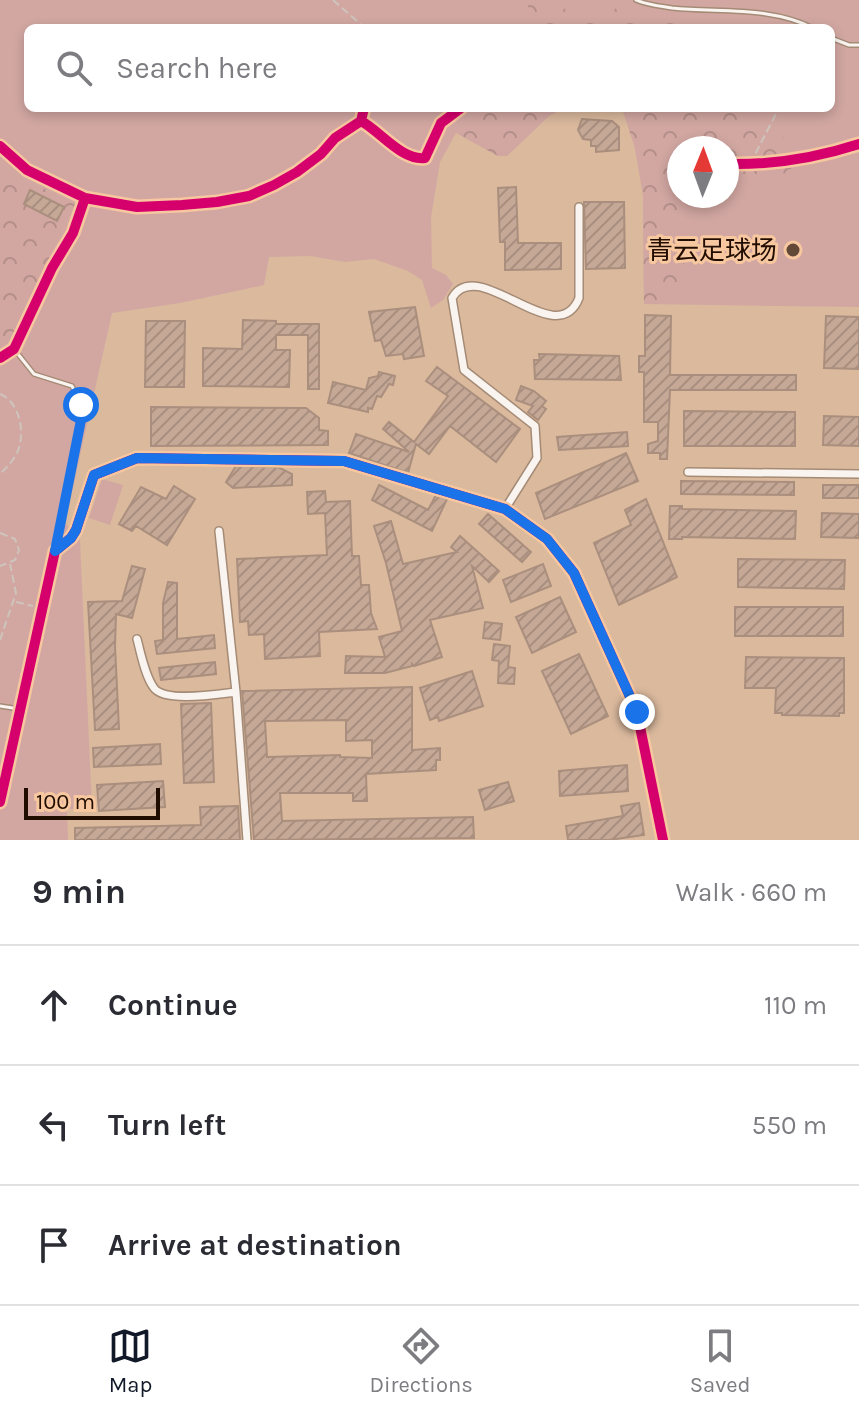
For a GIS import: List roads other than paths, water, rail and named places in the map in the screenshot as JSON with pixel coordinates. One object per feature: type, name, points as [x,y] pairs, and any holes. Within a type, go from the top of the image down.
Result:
[{"type":"street","points":[[505,509],[537,458],[535,426],[464,370],[452,298],[464,286],[474,286],[486,288],[529,309],[550,314],[565,314],[575,307],[579,298],[579,207]]},
{"type":"street","points":[[0,802],[55,551],[76,530],[94,475],[137,458],[344,461],[505,509],[547,539],[574,573],[637,712],[663,840]]},
{"type":"street","points":[[688,472],[859,474]]},
{"type":"street","points":[[219,531],[236,692],[247,840]]},
{"type":"street","points":[[137,639],[152,686],[157,692],[169,697],[236,692]]},
{"type":"lane","points":[[636,0],[685,9],[787,16],[804,24]]},
{"type":"lane","points":[[835,40],[859,45]]},
{"type":"lane","points":[[14,349],[34,374],[72,386],[81,405],[81,420],[55,551]]},
{"type":"lane","points":[[0,706],[19,709]]},
{"type":"place","name":"青云足球场","points":[[793,250]]}]
